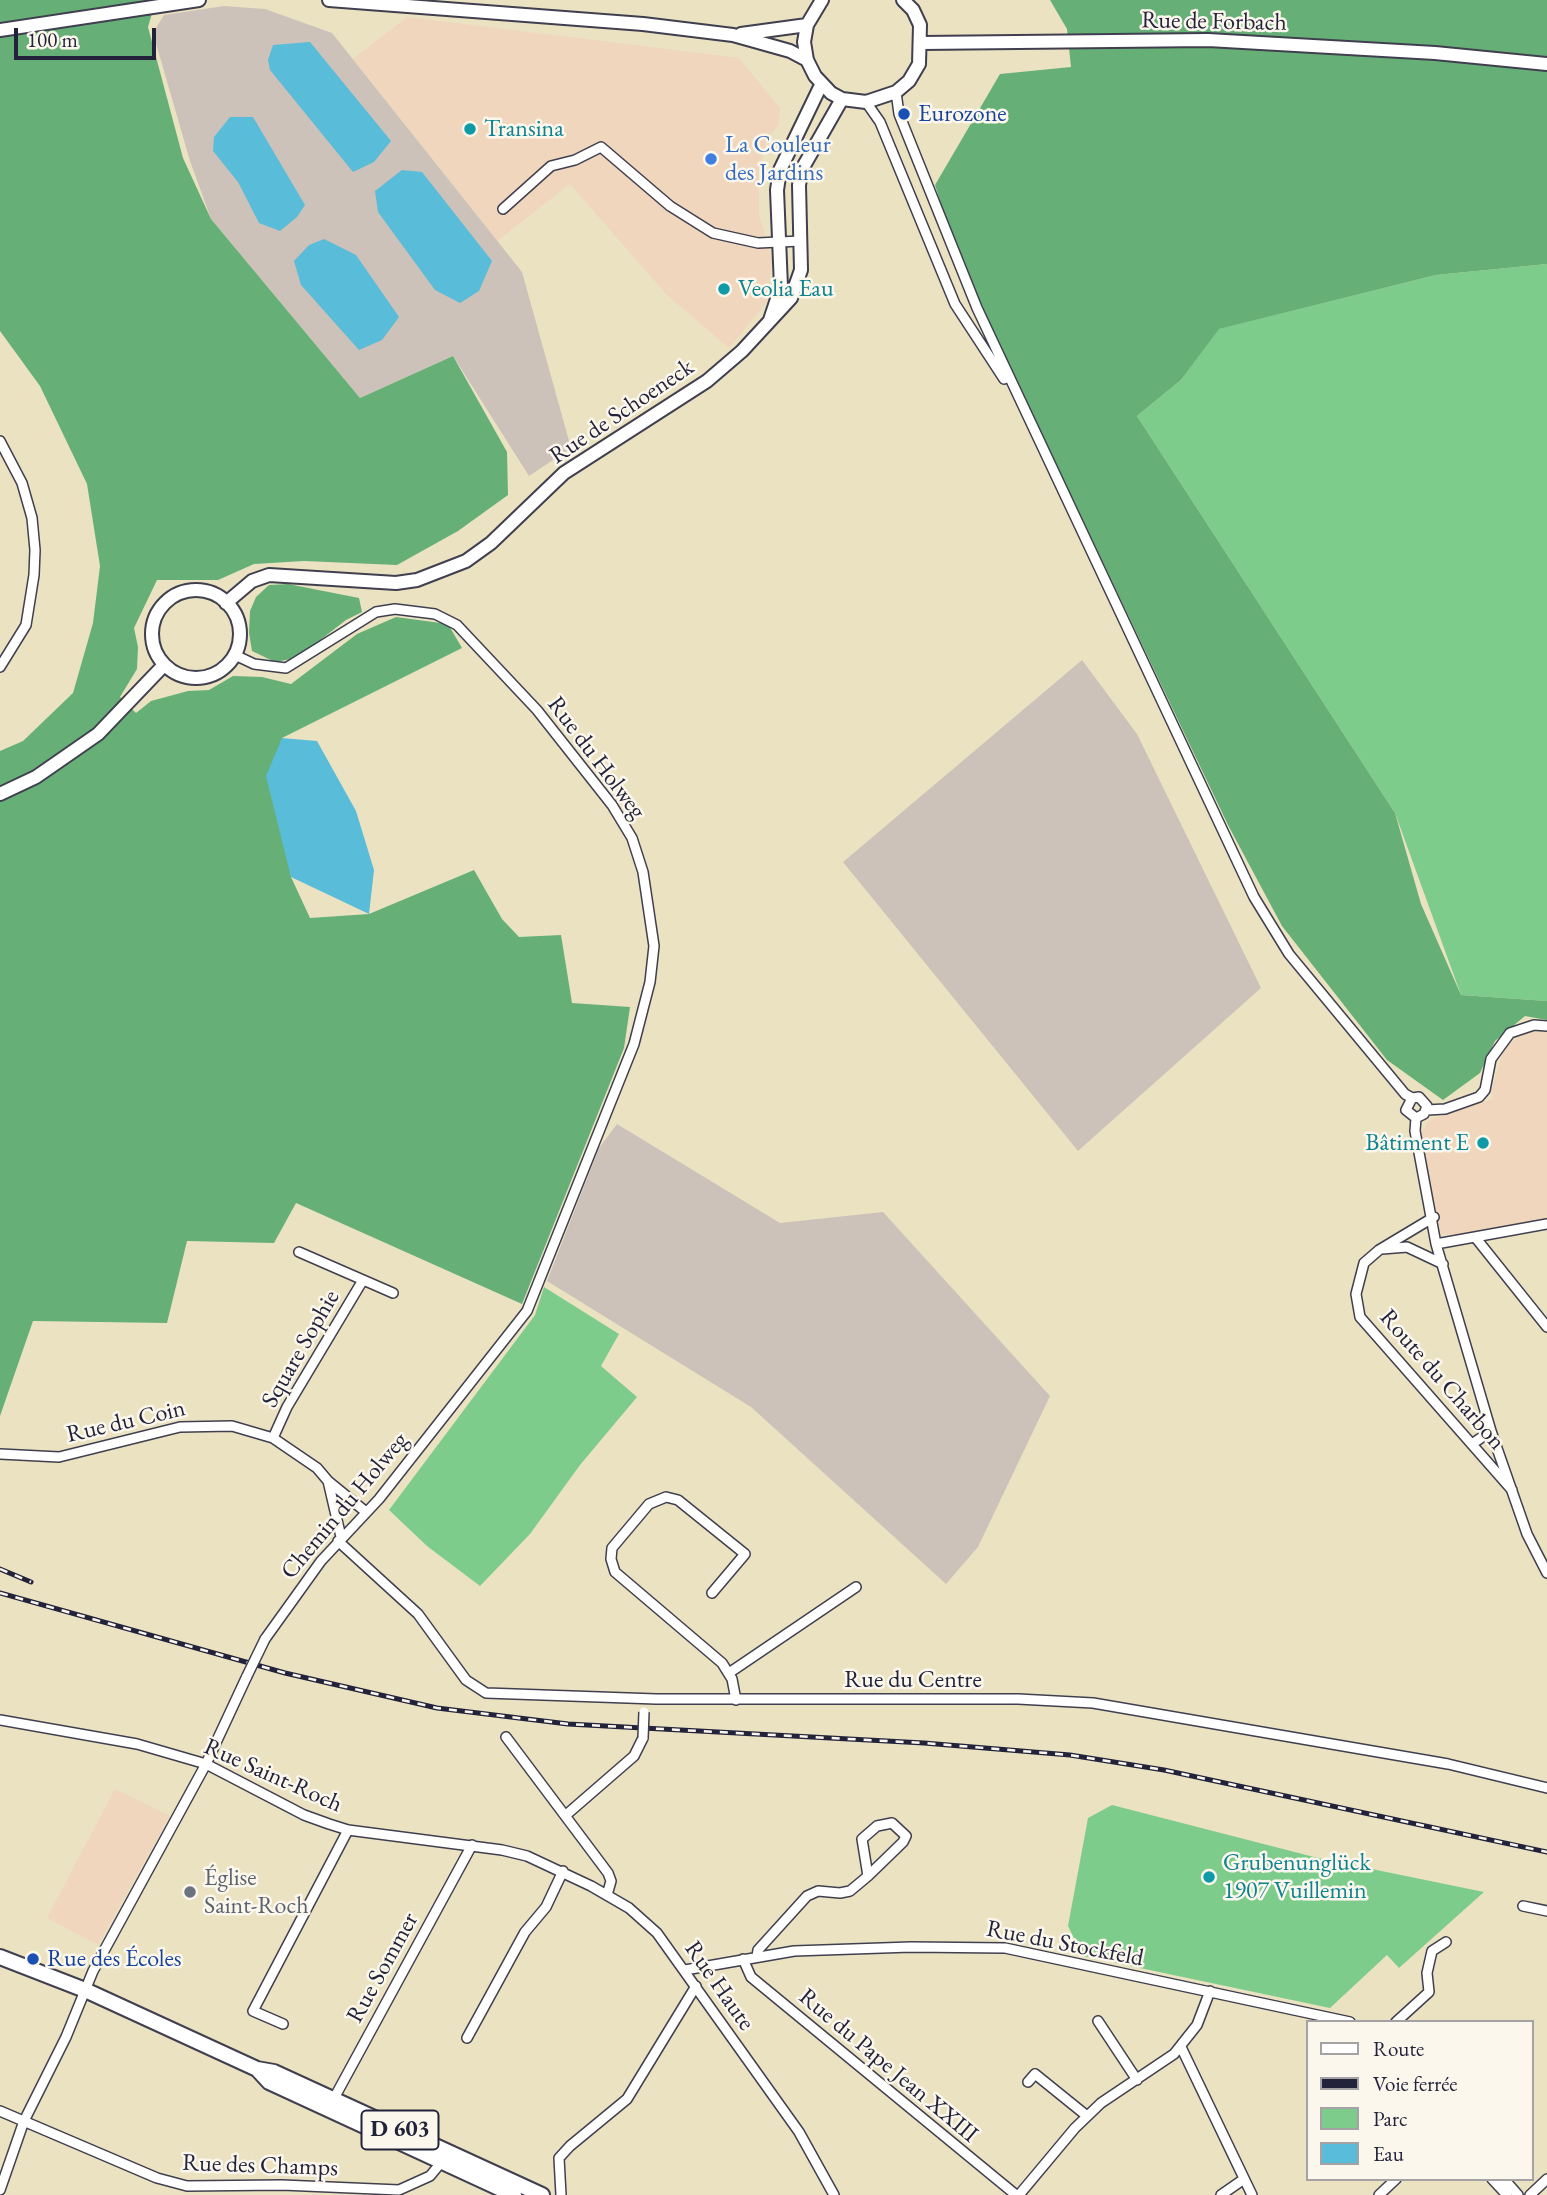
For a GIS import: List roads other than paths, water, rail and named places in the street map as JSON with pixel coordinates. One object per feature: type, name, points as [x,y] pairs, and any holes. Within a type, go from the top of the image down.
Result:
[{"type":"main road","points":[[0,30],[199,0]]},
{"type":"main road","points":[[329,0],[643,24],[733,35],[790,51],[807,60]]},
{"type":"main road","points":[[822,0],[807,25],[807,60],[821,85],[842,99],[866,102],[896,92],[909,81],[919,64],[922,43],[920,25],[905,1]]},
{"type":"main road","points":[[733,35],[807,25]]},
{"type":"main road","name":"Rue de Forbach","points":[[922,43],[1208,40],[1435,53],[1547,64]]},
{"type":"main road","name":"Rue de Schoeneck","points":[[769,324],[781,287],[777,190],[780,170],[821,85]]},
{"type":"main road","name":"Rue de Schoeneck","points":[[226,603],[252,581],[269,575],[396,583],[417,580],[466,561],[491,543],[575,464],[707,381],[769,324],[791,298],[799,282],[799,186],[802,169],[842,99]]},
{"type":"main road","points":[[192,590],[205,591],[226,603],[233,610],[240,630],[234,655],[218,673],[200,678],[180,676],[164,665],[152,642],[152,628],[162,606],[170,598],[192,590]]},
{"type":"main road","points":[[0,794],[36,777],[98,734],[164,665]]},
{"type":"main road","name":"D 603","points":[[0,1957],[85,1990],[257,2069],[274,2072],[331,2105],[446,2157],[542,2195]]},
{"type":"main road","name":"D 603","points":[[446,2157],[514,2195]]},
{"type":"street","points":[[896,92],[899,114],[966,284],[1254,897],[1289,954],[1412,1098],[1423,1099],[1427,1110]]},
{"type":"street","points":[[866,102],[880,122],[955,304],[1014,391]]},
{"type":"street","points":[[503,209],[551,166],[575,160],[601,147],[693,223],[733,239],[758,243],[801,241]]},
{"type":"street","points":[[0,440],[22,483],[32,518],[35,550],[26,625],[0,667]]},
{"type":"street","name":"Rue du Holweg","points":[[234,655],[254,664],[286,668],[376,612],[395,610],[435,614],[457,625],[537,710],[597,784],[632,838],[643,872],[654,946],[648,994],[634,1044],[536,1288]]},
{"type":"street","points":[[1412,1098],[1406,1110],[1416,1118],[1427,1110],[1445,1109],[1479,1097],[1485,1090],[1491,1059],[1510,1033],[1534,1025],[1547,1026]]},
{"type":"street","name":"Route du Charbon","points":[[1416,1118],[1415,1131],[1434,1217],[1437,1244],[1491,1431],[1516,1494],[1527,1534],[1547,1573]]},
{"type":"street","name":"Route du Charbon","points":[[1434,1217],[1379,1250],[1364,1263],[1356,1294],[1360,1317],[1516,1494]]},
{"type":"street","points":[[1437,1244],[1547,1224]]},
{"type":"street","points":[[1475,1237],[1547,1327]]},
{"type":"street","points":[[1379,1250],[1407,1247],[1443,1264]]},
{"type":"street","name":"Square Sophie","points":[[299,1252],[393,1293]]},
{"type":"street","name":"Square Sophie","points":[[273,1438],[287,1407],[363,1280]]},
{"type":"street","name":"Chemin du Holweg","points":[[206,1764],[265,1639],[340,1539],[366,1512],[527,1311],[536,1288]]},
{"type":"street","name":"Rue du Coin","points":[[0,1454],[59,1457],[158,1431],[200,1425],[232,1426],[273,1438],[317,1468],[328,1481],[366,1512]]},
{"type":"street","points":[[1472,1444],[1491,1431]]},
{"type":"street","points":[[328,1481],[340,1539]]},
{"type":"street","points":[[712,1593],[745,1554],[678,1500],[666,1497],[649,1504],[612,1548],[611,1559],[615,1572],[706,1647],[729,1673],[736,1700]]},
{"type":"street","name":"Rue du Centre","points":[[340,1539],[410,1606],[466,1680],[480,1691],[498,1694],[736,1700],[1018,1699],[1093,1703],[1448,1764],[1547,1788]]},
{"type":"street","points":[[729,1673],[856,1587]]},
{"type":"street","points":[[566,1815],[634,1756],[643,1738],[645,1697]]},
{"type":"street","name":"Rue Saint-Roch","points":[[0,1720],[93,1734],[206,1764],[304,1815],[348,1830],[472,1845],[527,1856],[563,1871],[607,1895]]},
{"type":"street","points":[[506,1737],[608,1873],[611,1881],[607,1895]]},
{"type":"street","points":[[0,2190],[24,2121],[66,2038],[85,1990],[206,1764]]},
{"type":"street","points":[[757,1956],[758,1950],[807,1896],[818,1891],[845,1893],[868,1876],[906,1836],[892,1823],[877,1826],[862,1839],[868,1876]]},
{"type":"street","points":[[283,2024],[253,2011],[348,1830]]},
{"type":"street","name":"Rue Sommer","points":[[331,2105],[472,1845]]},
{"type":"street","points":[[467,2038],[524,1932],[546,1908],[563,1871]]},
{"type":"street","name":"Rue Haute","points":[[607,1895],[629,1908],[657,1933],[685,1970],[799,2132],[834,2195]]},
{"type":"street","points":[[1523,1906],[1547,1911]]},
{"type":"street","points":[[1398,2020],[1429,1992],[1427,1973],[1432,1951],[1446,1942]]},
{"type":"street","name":"Rue du Stockfeld","points":[[685,1970],[794,1951],[885,1947],[1005,1948],[1341,2020]]},
{"type":"street","name":"Rue du Pape Jean XXIII","points":[[743,1959],[751,1977],[1018,2195]]},
{"type":"street","points":[[561,2195],[559,2158],[627,2099],[696,1986]]},
{"type":"street","points":[[1018,2195],[1087,2116],[1163,2064],[1181,2047],[1197,2025],[1210,1991]]},
{"type":"street","points":[[1098,2021],[1137,2080]]},
{"type":"street","points":[[1181,2047],[1252,2195]]},
{"type":"street","points":[[1028,2082],[1035,2074],[1087,2116]]},
{"type":"street","name":"Rue des Champs","points":[[0,2111],[175,2184],[398,2192],[430,2176],[446,2157]]},
{"type":"street","points":[[1221,2195],[1244,2179]]},
{"type":"street","points":[[1379,2195],[1394,2181]]},
{"type":"street","points":[[1494,2181],[1507,2195]]},
{"type":"street","points":[[1506,2181],[1518,2195]]},
{"type":"street","points":[[1530,2195],[1545,2186]]},
{"type":"water","points":[[310,42],[391,141],[374,162],[353,172],[270,70],[268,60],[273,45]]},
{"type":"water","points":[[230,117],[253,117],[305,205],[297,217],[280,231],[259,223],[238,182],[213,151],[214,137]]},
{"type":"water","points":[[402,170],[422,172],[492,261],[479,291],[460,303],[435,290],[378,212],[375,191]]},
{"type":"water","points":[[324,239],[356,255],[399,317],[382,340],[359,350],[301,285],[294,261],[309,245]]},
{"type":"water","points":[[282,738],[317,741],[356,811],[374,870],[369,914],[291,877],[266,776]]},
{"type":"railway","points":[[0,1569],[31,1582]]},
{"type":"railway","points":[[0,1593],[285,1673],[437,1708],[568,1724],[924,1743],[1070,1755],[1164,1770],[1547,1852]]},
{"type":"place","name":"Eurozone","points":[[904,114]]},
{"type":"place","name":"Transina","points":[[470,129]]},
{"type":"place","name":"La Couleur des Jardins","points":[[711,159]]},
{"type":"place","name":"Veolia Eau","points":[[724,289]]},
{"type":"place","name":"Bâtiment E","points":[[1483,1143]]},
{"type":"place","name":"Grubenunglück 1907 Vuillemin","points":[[1209,1877]]},
{"type":"place","name":"Église Saint-Roch","points":[[190,1892]]},
{"type":"place","name":"Rue des Écoles","points":[[33,1959]]}]
